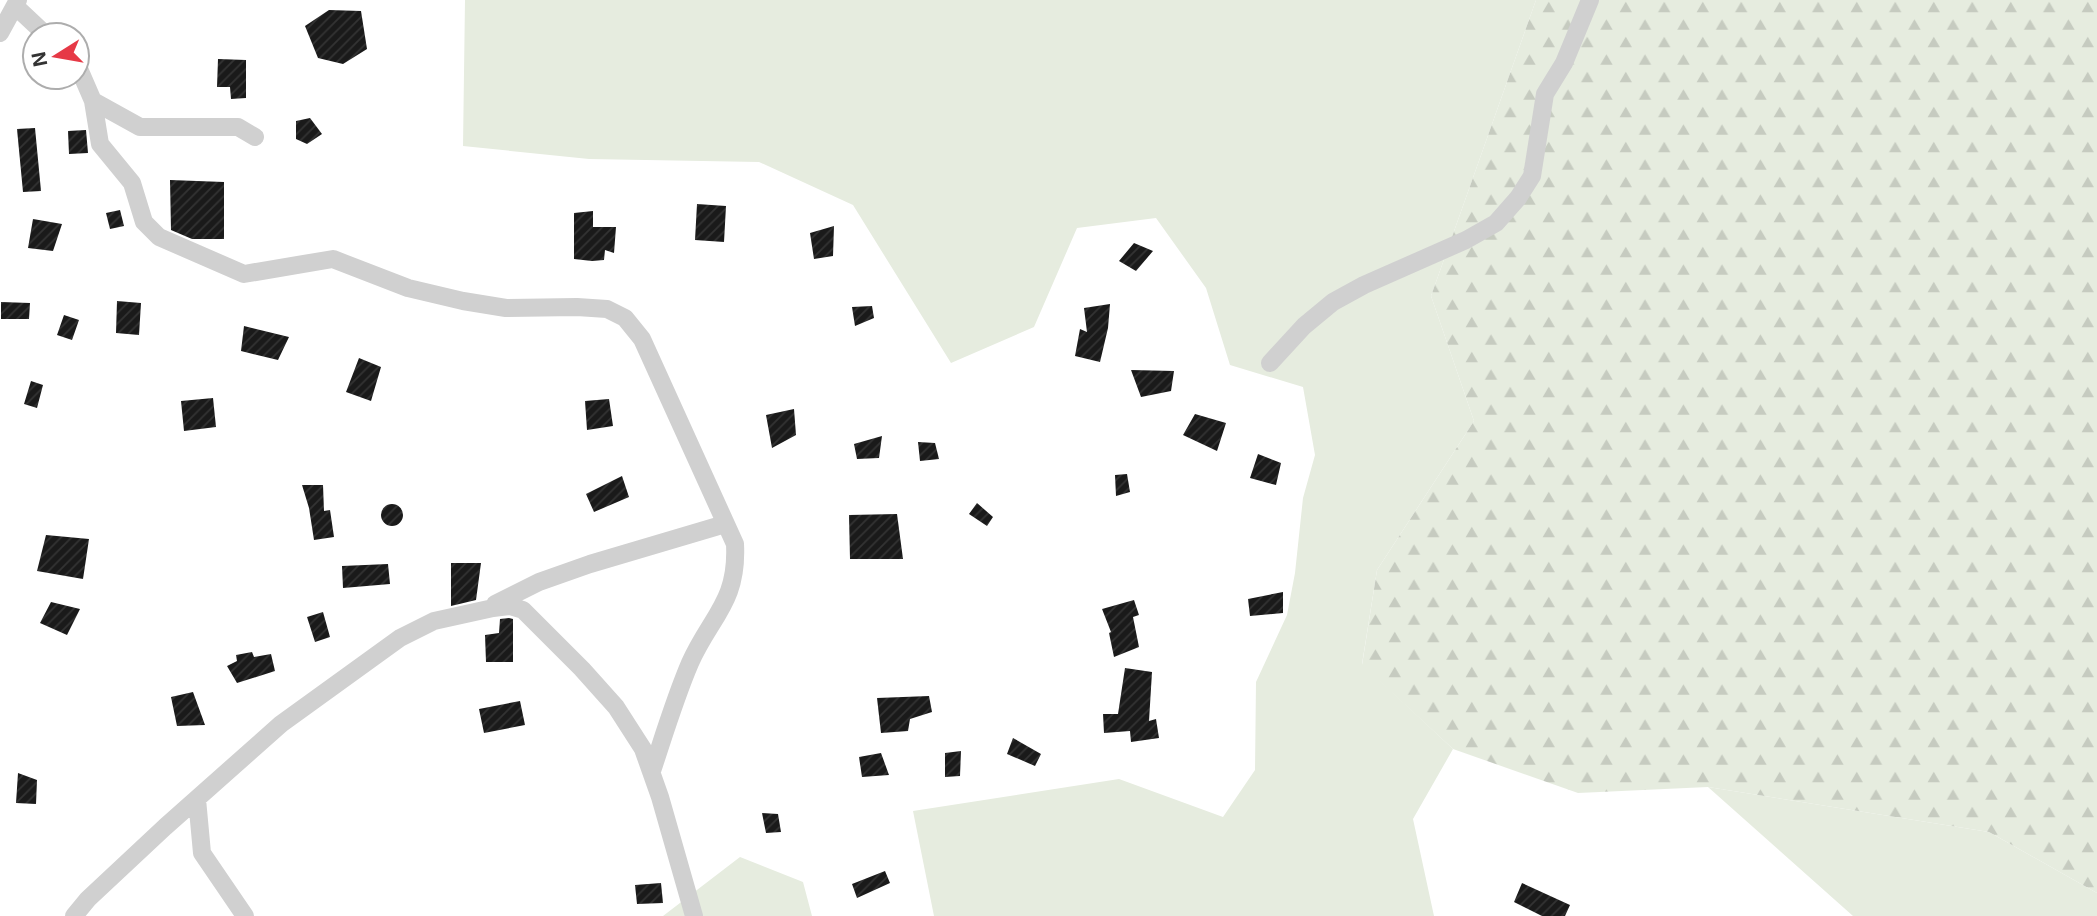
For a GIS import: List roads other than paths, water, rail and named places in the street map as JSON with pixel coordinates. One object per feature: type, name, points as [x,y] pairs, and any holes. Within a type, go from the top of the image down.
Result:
[{"type":"street","points":[[1270,363],[1304,326],[1333,302],[1364,285],[1466,240],[1496,223],[1518,198],[1532,176],[1545,94],[1564,63],[1590,0]]},
{"type":"street","points":[[0,33],[16,3],[33,21]]},
{"type":"street","points":[[89,91],[93,101],[100,144],[131,183],[144,222],[159,237],[244,274],[333,259],[408,288],[463,301],[506,308],[607,309],[625,318],[642,339],[735,544],[736,567],[727,600],[691,662],[652,771]]},
{"type":"street","points":[[93,101],[140,127],[238,127],[255,136]]},
{"type":"street","points":[[482,610],[538,582],[725,524]]},
{"type":"street","points":[[74,916],[88,899],[281,724],[400,638],[434,621],[510,606],[523,610],[582,669],[616,707],[643,749],[652,771],[694,916]]},
{"type":"street","points":[[197,799],[202,853],[245,916]]}]
